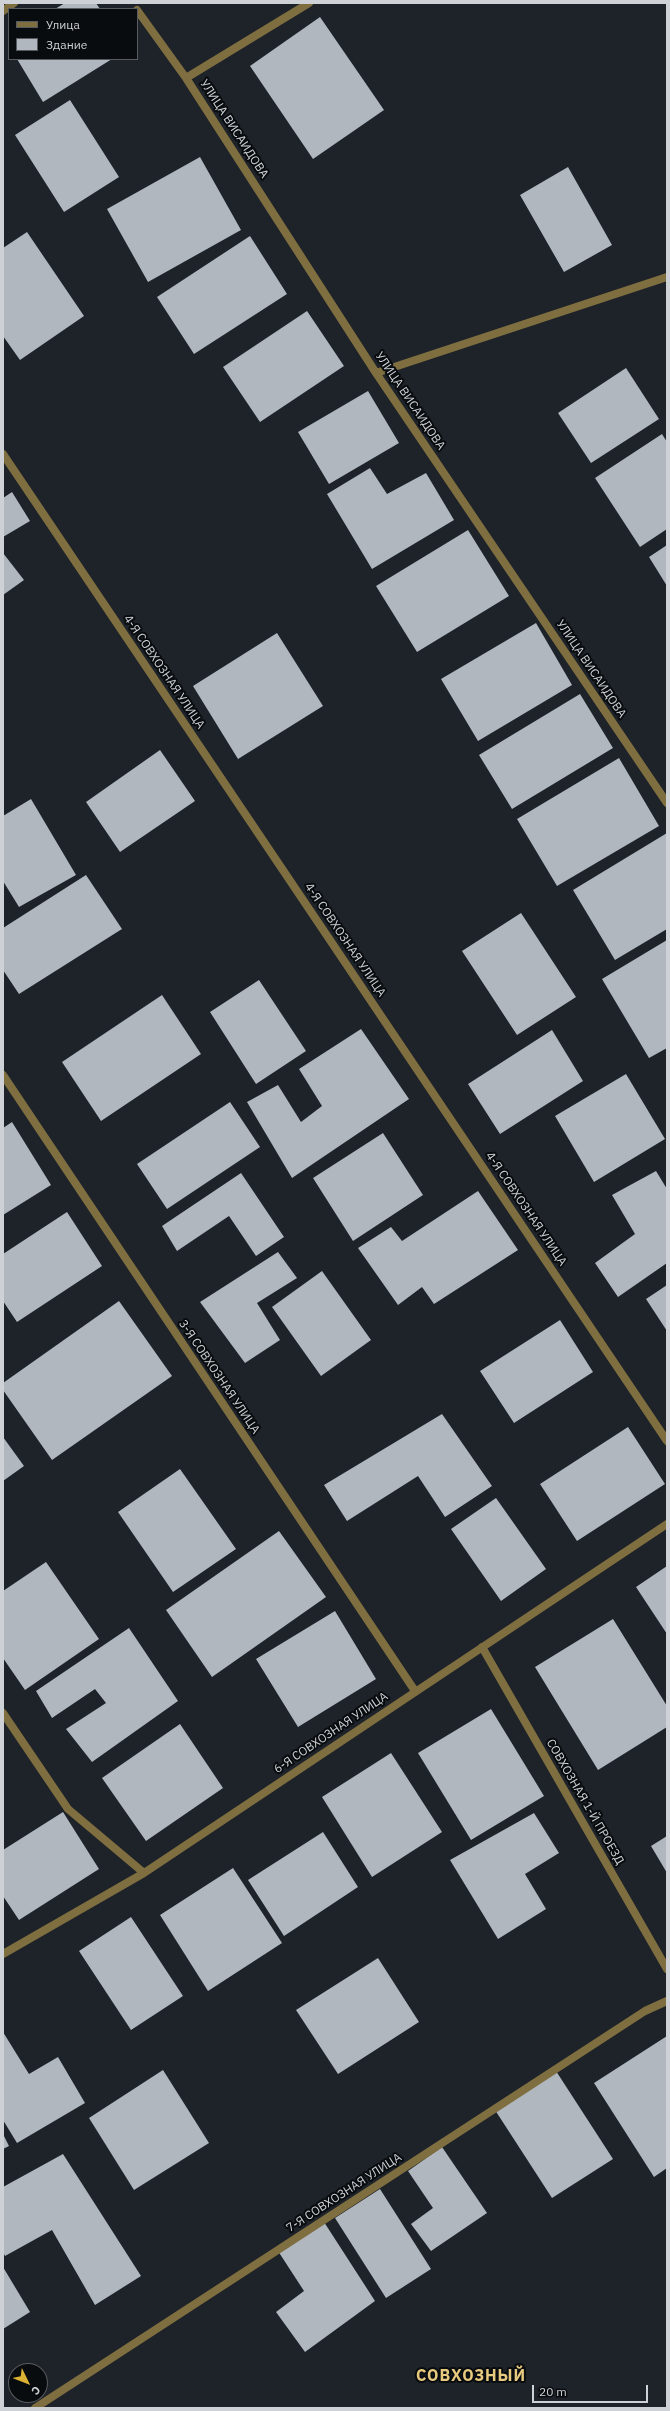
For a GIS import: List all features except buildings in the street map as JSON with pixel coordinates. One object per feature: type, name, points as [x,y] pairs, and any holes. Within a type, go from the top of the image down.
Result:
[{"type":"street","points":[[3,11],[14,3]]},
{"type":"street","points":[[186,78],[309,3]]},
{"type":"street","name":"УЛИЦА ВИСАИДОВА","points":[[138,10],[186,78],[376,373],[667,803]]},
{"type":"street","points":[[376,373],[667,277]]},
{"type":"street","name":"4-Я СОВХОЗНАЯ УЛИЦА","points":[[3,454],[667,1440]]},
{"type":"street","name":"3-Я СОВХОЗНАЯ УЛИЦА","points":[[3,1076],[416,1691]]},
{"type":"street","name":"6-Я СОВХОЗНАЯ УЛИЦА","points":[[3,1954],[144,1873],[667,1524]]},
{"type":"street","name":"СОВХОЗНАЯ 1-Й ПРОЕЗД","points":[[482,1647],[667,1969]]},
{"type":"street","points":[[3,1713],[68,1809],[144,1873]]},
{"type":"street","name":"7-Я СОВХОЗНАЯ УЛИЦА","points":[[35,2408],[638,2016],[667,2001]]},
{"type":"district","name":"СОВХОЗНЫЙ","points":[[471,2376]]}]
